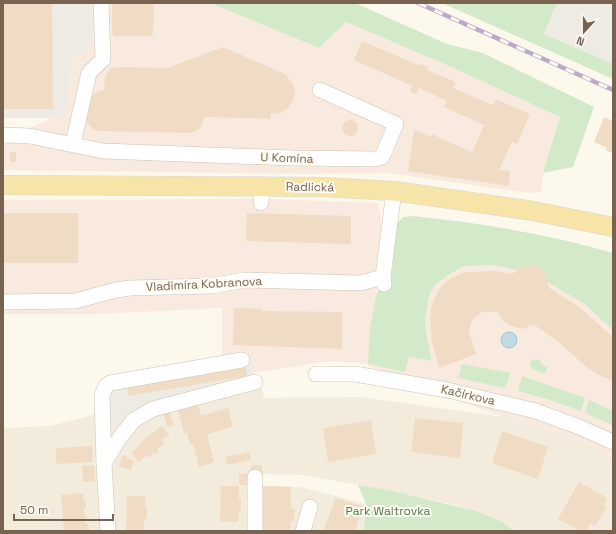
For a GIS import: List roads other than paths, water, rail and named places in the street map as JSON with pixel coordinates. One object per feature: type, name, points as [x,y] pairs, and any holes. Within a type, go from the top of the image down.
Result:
[{"type":"main road","name":"Radlická","points":[[3,185],[261,195],[322,187],[394,190],[533,211],[613,227]]},
{"type":"street","points":[[73,144],[89,73],[103,59],[101,3]]},
{"type":"street","name":"U Komína","points":[[3,136],[30,136],[103,151],[293,158],[376,159],[382,156],[396,124],[320,90]]},
{"type":"street","name":"Vladimíra Kobranova","points":[[3,302],[75,301],[116,290],[130,288],[211,286],[244,280],[360,283],[383,281],[394,190]]},
{"type":"street","points":[[108,531],[102,395],[106,386],[110,382],[242,360]]},
{"type":"street","name":"Kačírkova","points":[[316,374],[355,374],[447,390],[536,411],[579,427],[613,442]]},
{"type":"street","points":[[104,463],[121,436],[134,420],[153,409],[255,382]]},
{"type":"street","points":[[255,478],[255,531]]},
{"type":"street","points":[[303,531],[310,507]]},
{"type":"water","points":[[509,332],[516,337],[517,340],[512,347],[509,348],[502,343],[501,340],[506,333]]},
{"type":"railway","points":[[418,3],[613,90]]},
{"type":"park label","name":"Park Waltrovka","points":[[388,511]]}]
